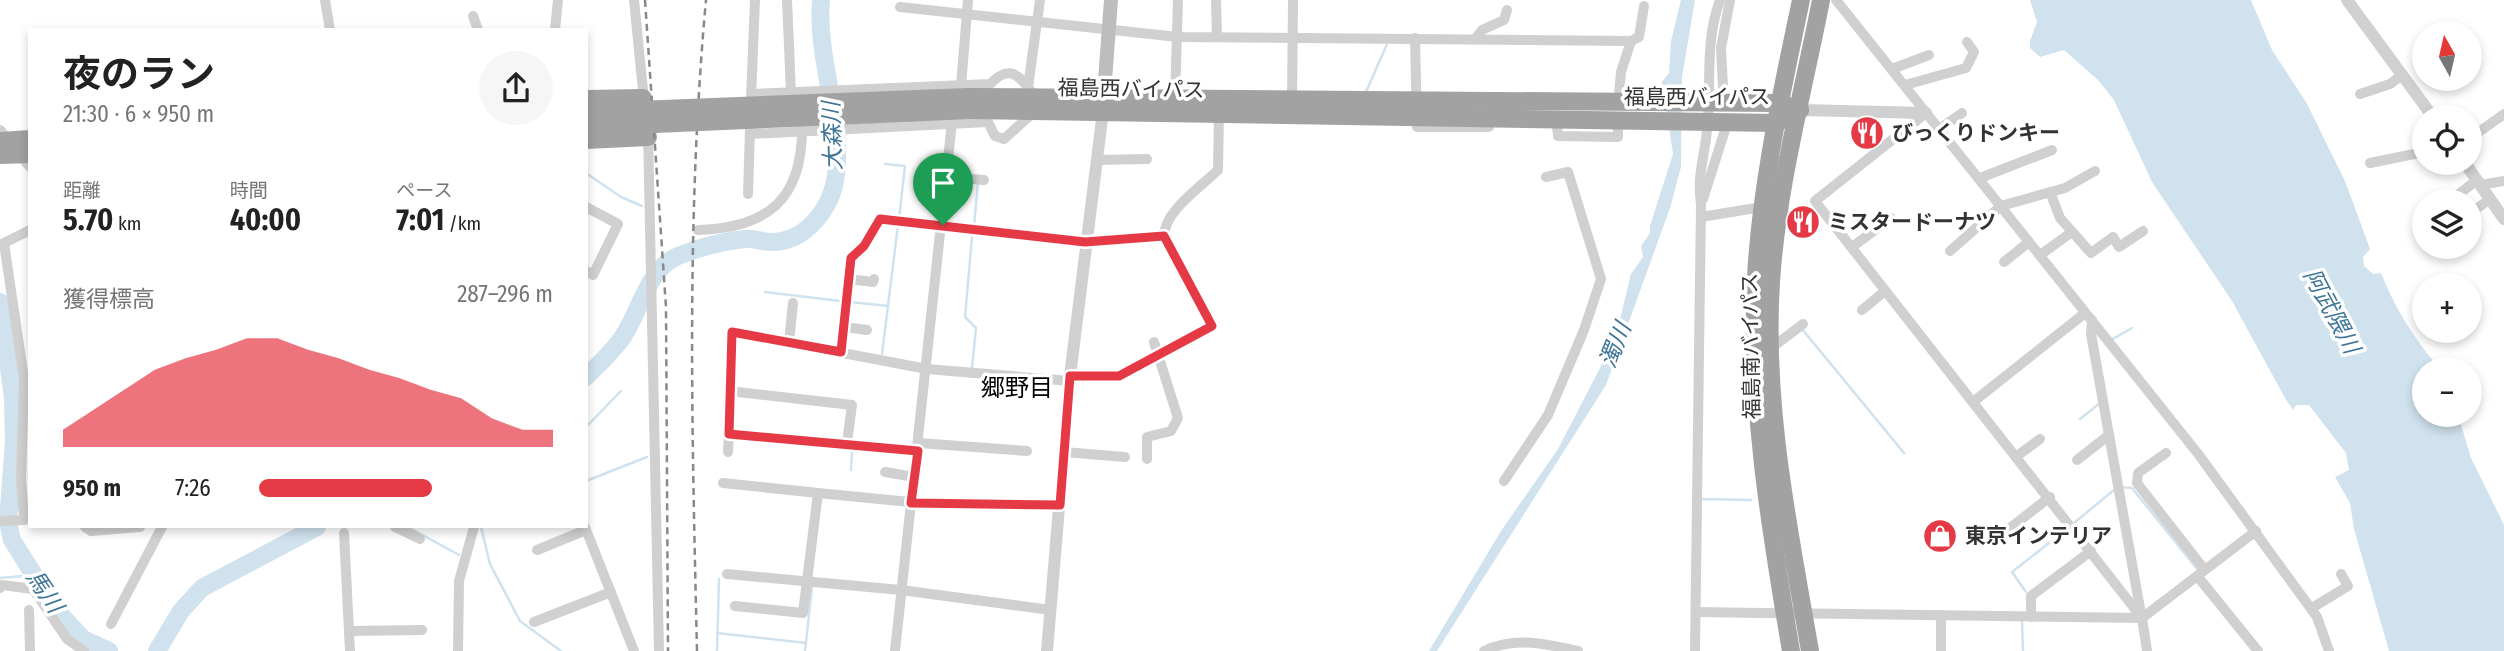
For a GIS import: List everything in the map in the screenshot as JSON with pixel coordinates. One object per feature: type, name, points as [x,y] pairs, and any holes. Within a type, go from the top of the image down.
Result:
[{"type":"highway","name":"福島南バイパス","points":[[1791,651],[1756,385],[1755,300],[1762,207],[1779,103],[1801,0]]},
{"type":"highway","name":"福島南バイパス","points":[[1810,651],[1779,464],[1770,349],[1773,260],[1821,0]]},
{"type":"highway","name":"福島西バイパス","points":[[588,112],[966,98],[1033,98],[1103,105],[1649,112],[1705,111],[1779,103],[1800,110]]},
{"type":"highway","name":"福島西バイパス","points":[[588,127],[966,98]]},
{"type":"highway","points":[[588,99],[644,101]]},
{"type":"highway","name":"福島西バイパス","points":[[1103,105],[1175,99],[1219,107]]},
{"type":"highway","name":"福島西バイパス","points":[[1705,111],[1776,123],[1800,110]]},
{"type":"highway","points":[[588,140],[648,134]]},
{"type":"highway","points":[[2,142],[28,154]]},
{"type":"main road","points":[[1103,105],[1111,0]]},
{"type":"street","points":[[325,0],[330,28]]},
{"type":"street","points":[[555,28],[558,0]]},
{"type":"street","points":[[634,0],[644,101]]},
{"type":"street","points":[[755,0],[752,97],[857,89],[966,98],[1007,72],[1017,75],[1033,98]]},
{"type":"street","points":[[787,0],[795,92]]},
{"type":"street","points":[[966,98],[968,0]]},
{"type":"street","points":[[748,194],[750,130],[988,122],[995,136],[1004,139],[1033,98],[1036,21],[1040,0]]},
{"type":"street","points":[[1175,99],[1178,0]]},
{"type":"street","points":[[1216,0],[1217,37]]},
{"type":"street","points":[[1292,106],[1293,0]]},
{"type":"street","points":[[1695,651],[1701,211],[1698,176],[1707,62],[1720,0]]},
{"type":"street","points":[[1723,87],[1721,48],[1730,0]]},
{"type":"street","points":[[1836,0],[1980,178],[2256,531],[2312,608],[2329,647],[2317,651]]},
{"type":"street","points":[[2347,0],[2424,105]]},
{"type":"street","points":[[900,7],[1178,37],[1292,40],[1353,36],[1631,41],[1639,37],[1644,6]]},
{"type":"street","points":[[1476,38],[1482,30],[1504,20],[1507,10]]},
{"type":"street","points":[[472,16],[477,28]]},
{"type":"street","points":[[1415,37],[1417,127],[1618,126]]},
{"type":"street","points":[[1619,95],[1621,72],[1631,41]]},
{"type":"street","points":[[1905,85],[1966,68],[1974,52],[1967,42]]},
{"type":"street","points":[[1892,69],[1929,55]]},
{"type":"street","points":[[2360,94],[2389,84],[2402,75]]},
{"type":"street","points":[[1047,651],[1070,378],[1103,105]]},
{"type":"street","points":[[728,452],[732,332],[928,369],[1070,378],[1119,376],[1212,326],[1164,236],[1164,227],[1177,210],[1219,170],[1219,107]]},
{"type":"street","points":[[1800,110],[1926,113]]},
{"type":"street","points":[[1926,113],[1815,201],[2050,497],[2142,618]]},
{"type":"street","points":[[1939,129],[1962,113]]},
{"type":"street","points":[[2482,130],[2504,114]]},
{"type":"street","points":[[895,651],[928,369],[952,122]]},
{"type":"street","points":[[698,230],[748,220],[776,208],[789,194],[797,177],[802,155],[802,129]]},
{"type":"street","points":[[1701,211],[1725,130]]},
{"type":"street","points":[[648,134],[659,651]]},
{"type":"street","points":[[1980,178],[2052,150]]},
{"type":"street","points":[[2370,163],[2412,154]]},
{"type":"street","points":[[1097,160],[1147,159]]},
{"type":"street","points":[[1504,481],[1548,415],[1584,330],[1601,279],[1568,172],[1546,177]]},
{"type":"street","points":[[1950,251],[2001,206],[2065,188],[2095,172]]},
{"type":"street","points":[[2473,175],[2504,219]]},
{"type":"street","points":[[947,177],[984,180]]},
{"type":"street","points":[[2468,189],[2478,183],[2504,181]]},
{"type":"street","points":[[2050,192],[2060,218],[2091,253],[2113,237],[2119,247],[2143,231]]},
{"type":"street","points":[[2482,205],[2490,200]]},
{"type":"street","points":[[1701,211],[1762,207]]},
{"type":"street","points":[[588,208],[618,224],[593,275],[588,272]]},
{"type":"street","points":[[1852,247],[1891,218]]},
{"type":"street","points":[[841,352],[851,258],[864,246],[880,219],[1085,241],[1164,236]]},
{"type":"street","points":[[0,521],[24,520],[25,478],[24,379],[2,244],[28,231]]},
{"type":"street","points":[[2040,255],[2072,232]]},
{"type":"street","points":[[2004,262],[2029,242]]},
{"type":"street","points":[[849,279],[873,282],[874,279]]},
{"type":"street","points":[[1862,310],[1885,291]]},
{"type":"street","points":[[789,342],[793,303]]},
{"type":"street","points":[[1973,402],[2089,317]]},
{"type":"street","points":[[2089,317],[2147,651]]},
{"type":"street","points":[[1770,349],[1803,324]]},
{"type":"street","points":[[844,327],[867,330]]},
{"type":"street","points":[[754,349],[755,336]]},
{"type":"street","points":[[1147,459],[1147,437],[1171,431],[1178,418],[1154,342]]},
{"type":"street","points":[[729,391],[852,405],[847,443]]},
{"type":"street","points":[[729,434],[847,443],[1027,451]]},
{"type":"street","points":[[2077,460],[2109,435]]},
{"type":"street","points":[[2017,456],[2040,439]]},
{"type":"street","points":[[1064,452],[1125,457]]},
{"type":"street","points":[[2166,453],[2138,473],[2137,483],[2258,651]]},
{"type":"street","points":[[885,472],[914,477]]},
{"type":"street","points":[[723,483],[911,503],[1060,505]]},
{"type":"street","points":[[735,606],[803,613],[818,493]]},
{"type":"street","points":[[2010,528],[2050,497]]},
{"type":"street","points":[[87,528],[91,531],[128,528]]},
{"type":"street","points":[[111,624],[160,528]]},
{"type":"street","points":[[397,528],[420,539]]},
{"type":"street","points":[[458,651],[459,581],[474,528]]},
{"type":"street","points":[[537,550],[585,528],[634,651]]},
{"type":"street","points":[[1696,612],[2142,618],[2256,531]]},
{"type":"street","points":[[344,533],[350,651]]},
{"type":"street","points":[[2031,617],[2031,596],[2091,551]]},
{"type":"street","points":[[727,574],[901,590],[1051,610]]},
{"type":"street","points":[[2312,608],[2348,586],[2341,574]]},
{"type":"street","points":[[0,588],[2,585],[33,589],[67,639],[85,651]]},
{"type":"street","points":[[534,622],[611,592]]},
{"type":"street","points":[[29,610],[30,651]]},
{"type":"street","points":[[1941,615],[1941,651]]},
{"type":"street","points":[[349,631],[422,630]]},
{"type":"street","points":[[1484,651],[1509,642],[1524,641],[1578,651]]},
{"type":"water","name":"濁川","points":[[1681,0],[1695,0],[1682,77],[1681,167],[1670,208],[1606,385],[1437,651],[1429,651],[1501,531],[1558,449],[1600,368],[1608,345],[1616,336],[1631,274],[1643,257],[1641,246],[1650,233],[1673,154],[1662,82],[1669,73],[1671,41]]},
{"type":"water","name":"阿武隈川","points":[[2030,0],[2251,0],[2272,50],[2306,102],[2345,181],[2370,249],[2363,257],[2364,266],[2373,274],[2381,273],[2412,333],[2412,343],[2419,343],[2430,357],[2412,357],[2412,427],[2462,427],[2471,458],[2504,525],[2504,651],[2389,651],[2354,529],[2350,503],[2335,477],[2349,470],[2346,453],[2309,405],[2296,405],[2293,410],[2285,398],[2232,301],[2152,182],[2114,100],[2099,81],[2064,50],[2040,57],[2030,48],[2037,22]]},
{"type":"waterway","name":"大森川","points":[[588,375],[619,342],[650,283],[667,263],[686,253],[728,241],[748,239],[771,242],[796,236],[816,220],[823,210],[834,187],[837,153],[822,44],[821,0]]},
{"type":"waterway","points":[[1366,92],[1387,44]]},
{"type":"waterway","points":[[885,164],[905,166],[899,219]]},
{"type":"waterway","points":[[588,174],[621,197],[642,206]]},
{"type":"waterway","points":[[974,226],[978,182]]},
{"type":"waterway","points":[[882,354],[898,225]]},
{"type":"waterway","points":[[972,237],[965,317],[976,328],[972,368]]},
{"type":"waterway","points":[[765,292],[840,301]]},
{"type":"waterway","name":"馬川","points":[[0,302],[13,398],[14,441],[8,522],[12,540],[56,610],[83,639],[109,651]]},
{"type":"waterway","points":[[850,302],[888,306]]},
{"type":"waterway","points":[[2111,340],[2132,328]]},
{"type":"waterway","points":[[1802,329],[1904,453]]},
{"type":"waterway","points":[[588,425],[621,391]]},
{"type":"waterway","points":[[2080,419],[2100,403]]},
{"type":"waterway","points":[[851,470],[852,451]]},
{"type":"waterway","points":[[588,480],[647,457]]},
{"type":"waterway","points":[[2121,487],[2132,488],[2198,570]]},
{"type":"waterway","points":[[2074,523],[2114,490]]},
{"type":"waterway","points":[[1699,499],[1751,500]]},
{"type":"waterway","name":"大森川","points":[[157,651],[181,611],[202,588],[315,528]]},
{"type":"waterway","points":[[410,528],[459,555]]},
{"type":"waterway","points":[[481,528],[490,564],[520,621],[561,651]]},
{"type":"waterway","points":[[2026,592],[2012,572],[2063,532]]},
{"type":"waterway","points":[[0,578],[35,575]]},
{"type":"waterway","points":[[717,651],[719,579]]},
{"type":"waterway","points":[[805,651],[812,587]]},
{"type":"waterway","points":[[2022,621],[2023,651]]},
{"type":"waterway","points":[[717,633],[806,643]]},
{"type":"railway","points":[[645,0],[666,307],[668,651]]},
{"type":"railway","points":[[697,651],[692,406],[693,244],[695,163],[706,0]]},
{"type":"place","name":"びっくりドンキー","points":[[1867,133]]},
{"type":"place","name":"ミスタードーナツ","points":[[1803,222]]},
{"type":"place","name":"東京インテリア","points":[[1940,536]]},
{"type":"district","name":"郷野目","points":[[1017,388]]},
{"type":"route","points":[[880,219],[943,225],[1085,242],[1164,236],[1212,326],[1119,376],[1070,376],[1060,505],[911,503],[918,451],[729,434],[732,332],[841,352],[851,258],[864,246],[880,219]]}]
